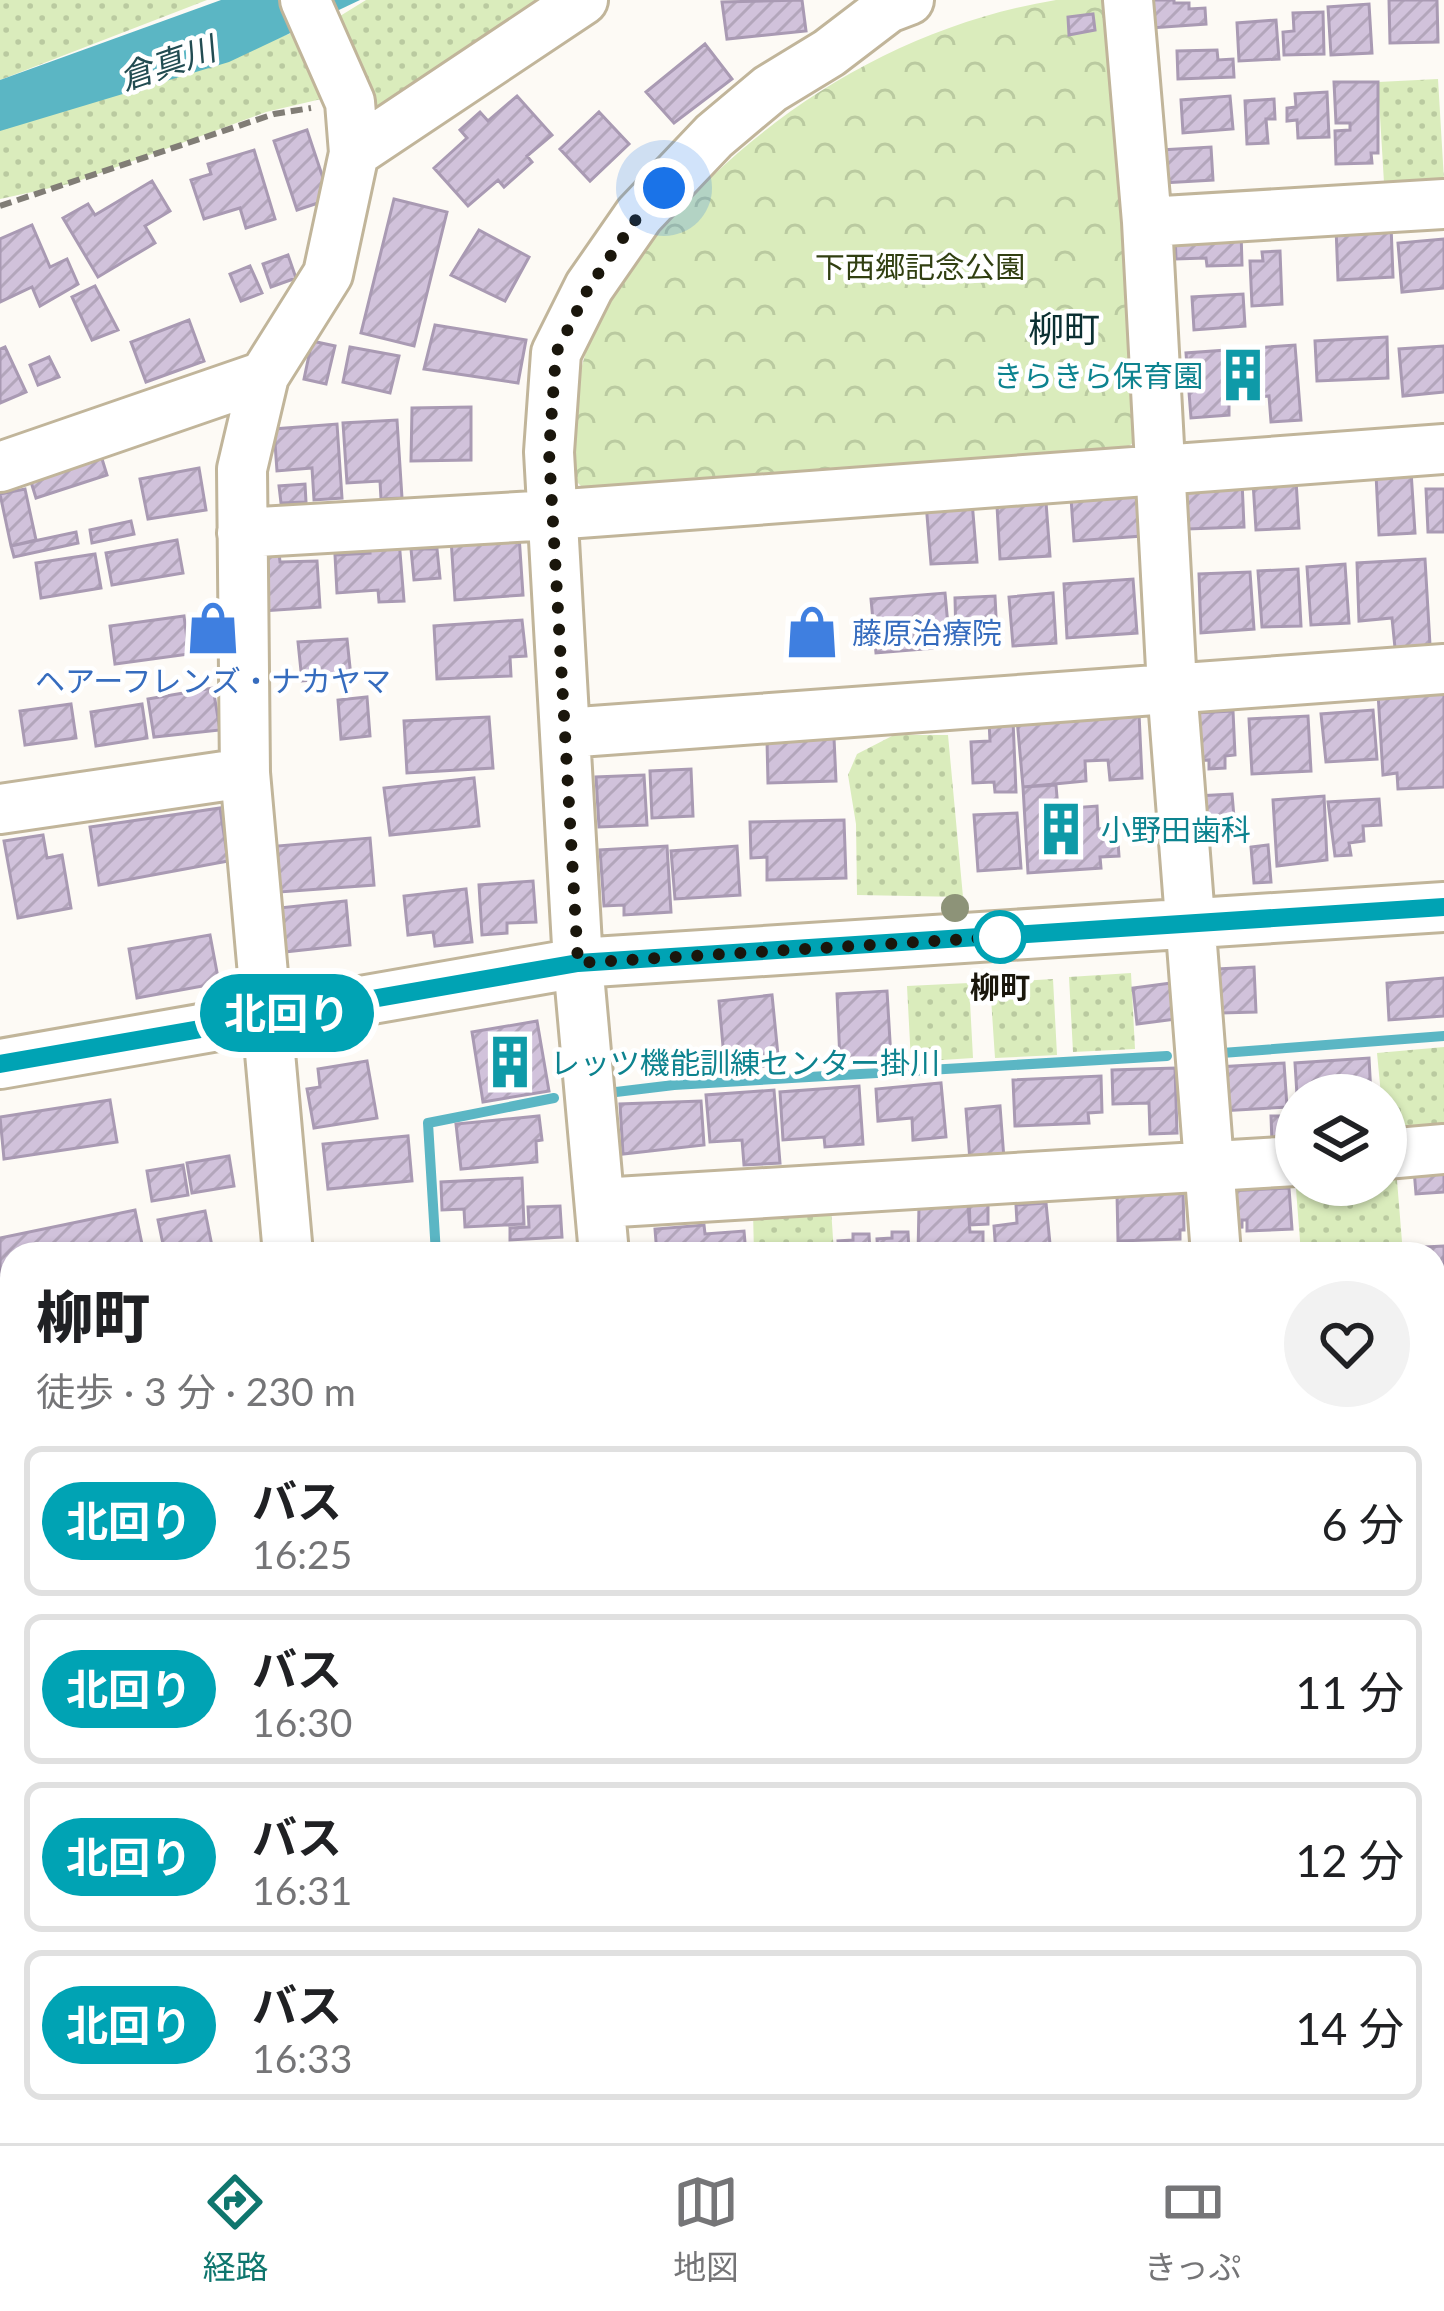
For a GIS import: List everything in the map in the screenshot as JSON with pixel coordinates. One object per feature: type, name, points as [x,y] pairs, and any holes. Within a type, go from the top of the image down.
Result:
[{"type":"street","points":[[287,1242],[245,773],[242,469],[265,376],[328,274],[354,153],[345,89],[305,0]]},
{"type":"street","points":[[354,153],[583,0]]},
{"type":"street","points":[[603,1242],[578,963],[549,452],[556,353],[589,287],[626,233],[714,136],[770,89],[888,8],[909,0]]},
{"type":"street","points":[[1128,0],[1147,222],[1172,687],[1215,1242]]},
{"type":"street","points":[[1147,222],[1444,204]]},
{"type":"street","points":[[0,467],[265,376]]},
{"type":"street","points":[[242,533],[1444,449]]},
{"type":"street","points":[[565,733],[1444,669]]},
{"type":"street","points":[[0,809],[245,773]]},
{"type":"street","points":[[0,1064],[578,963],[1444,907]]},
{"type":"street","points":[[1407,1152],[1444,1149]]},
{"type":"street","points":[[600,1203],[1275,1163]]},
{"type":"path","points":[[0,206],[345,89]]},
{"type":"green space","points":[[0,0],[207,0],[0,80]]},
{"type":"green space","points":[[366,0],[539,0],[369,125],[332,21]]},
{"type":"green space","name":"下西郷記念公園","points":[[1056,0],[1111,4],[1136,440],[1121,453],[582,487],[572,477],[574,421],[578,385],[593,332],[634,263],[704,184],[793,110],[892,52],[1000,12]]},
{"type":"green space","points":[[298,31],[334,96],[266,112],[73,183],[0,199],[0,129]]},
{"type":"green space","points":[[1438,79],[1444,180],[1384,183],[1378,82]]},
{"type":"green space","points":[[894,735],[948,735],[963,897],[857,895],[856,824],[848,775],[857,754]]},
{"type":"green space","points":[[1131,973],[1135,1049],[1073,1052],[1069,977]]},
{"type":"green space","points":[[1053,979],[1057,1055],[995,1058],[990,983]]},
{"type":"green space","points":[[969,983],[973,1058],[911,1062],[907,986]]},
{"type":"green space","points":[[1444,1047],[1444,1126],[1407,1129],[1407,1074],[1379,1074],[1377,1053]]},
{"type":"green space","points":[[1297,1206],[1399,1206],[1402,1242],[1300,1242]]},
{"type":"green space","points":[[831,1208],[833,1242],[754,1242],[753,1212]]},
{"type":"water","name":"倉真川","points":[[221,0],[360,0],[229,62],[0,131],[0,80]]},
{"type":"building","points":[[802,0],[806,31],[727,39],[722,2]]},
{"type":"building","points":[[1149,0],[1205,8],[1206,24],[1151,28]]},
{"type":"building","points":[[1389,0],[1437,0],[1438,42],[1390,43]]},
{"type":"building","points":[[1369,4],[1372,53],[1331,55],[1328,7]]},
{"type":"building","points":[[1323,12],[1324,54],[1284,55],[1283,32],[1294,31],[1293,13]]},
{"type":"building","points":[[1093,14],[1095,30],[1069,35],[1068,17]]},
{"type":"building","points":[[1276,20],[1279,59],[1239,61],[1237,23]]},
{"type":"building","points":[[705,44],[732,79],[674,123],[646,92]]},
{"type":"building","points":[[1217,50],[1218,60],[1233,59],[1234,77],[1178,79],[1177,51]]},
{"type":"building","points":[[1334,82],[1378,82],[1378,153],[1371,153],[1372,163],[1336,164],[1335,131],[1350,130],[1350,123],[1336,123]]},
{"type":"building","points":[[1327,92],[1329,137],[1298,138],[1297,120],[1287,121],[1287,108],[1296,107],[1295,94]]},
{"type":"building","points":[[517,96],[552,135],[527,156],[532,162],[504,187],[498,180],[468,206],[434,168],[467,138],[460,130],[480,112],[488,121]]},
{"type":"building","points":[[1230,96],[1233,129],[1183,133],[1181,100]]},
{"type":"building","points":[[1274,99],[1275,119],[1266,119],[1268,143],[1247,144],[1245,101]]},
{"type":"building","points":[[599,112],[629,144],[590,181],[560,149]]},
{"type":"building","points":[[307,130],[330,199],[297,210],[274,141]]},
{"type":"building","points":[[1211,147],[1213,180],[1163,183],[1161,150]]},
{"type":"building","points":[[254,150],[275,219],[246,228],[240,208],[204,219],[191,180],[211,174],[208,164]]},
{"type":"building","points":[[152,181],[170,211],[145,226],[155,243],[98,277],[63,218],[88,204],[95,215]]},
{"type":"building","points":[[394,199],[447,212],[414,346],[361,333]]},
{"type":"building","points":[[32,225],[50,267],[67,259],[78,284],[40,306],[32,287],[0,302],[0,239]]},
{"type":"building","points":[[1391,225],[1393,277],[1338,280],[1336,227]]},
{"type":"building","points":[[479,230],[529,257],[505,301],[451,275]]},
{"type":"building","points":[[1241,231],[1242,265],[1207,266],[1206,258],[1176,259],[1175,233]]},
{"type":"building","points":[[1444,239],[1444,288],[1402,292],[1398,243]]},
{"type":"building","points":[[1280,251],[1282,304],[1252,306],[1250,261],[1263,261],[1262,252]]},
{"type":"building","points":[[288,255],[296,278],[271,287],[263,264]]},
{"type":"building","points":[[250,266],[262,293],[241,301],[230,274]]},
{"type":"building","points":[[95,286],[118,330],[92,340],[72,297]]},
{"type":"building","points":[[1243,294],[1245,326],[1194,330],[1192,297]]},
{"type":"building","points":[[189,320],[204,361],[146,382],[131,342]]},
{"type":"building","points":[[435,325],[526,340],[518,383],[424,369]]},
{"type":"building","points":[[1387,337],[1388,378],[1317,381],[1315,341]]},
{"type":"building","points":[[312,341],[335,346],[326,384],[304,379]]},
{"type":"building","name":"きらきら保育園","points":[[1295,345],[1301,420],[1271,422],[1269,396],[1229,400],[1229,415],[1191,418],[1186,353]]},
{"type":"building","points":[[1444,346],[1444,392],[1403,396],[1399,349]]},
{"type":"building","points":[[5,347],[26,392],[0,403],[0,349]]},
{"type":"building","points":[[350,347],[399,356],[390,393],[343,382]]},
{"type":"building","points":[[49,357],[59,377],[38,385],[30,365]]},
{"type":"building","points":[[471,407],[471,460],[411,461],[412,408]]},
{"type":"building","points":[[397,420],[402,498],[381,499],[380,481],[347,483],[343,423]]},
{"type":"building","points":[[337,424],[342,498],[314,500],[312,468],[277,471],[274,429]]},
{"type":"building","points":[[98,446],[107,475],[36,498],[27,469]]},
{"type":"building","points":[[199,468],[206,510],[148,519],[140,479]]},
{"type":"building","points":[[1411,471],[1415,533],[1379,535],[1376,474]]},
{"type":"building","points":[[1296,480],[1299,528],[1256,530],[1253,482]]},
{"type":"building","points":[[1242,481],[1244,527],[1187,529],[1185,484]]},
{"type":"building","points":[[305,484],[306,502],[281,503],[279,486]]},
{"type":"building","points":[[25,489],[36,540],[11,546],[0,494]]},
{"type":"building","points":[[1426,489],[1444,489],[1444,532],[1428,532]]},
{"type":"building","points":[[1139,493],[1142,536],[1074,541],[1071,498]]},
{"type":"building","points":[[972,501],[977,562],[931,564],[926,503]]},
{"type":"building","points":[[1046,502],[1050,556],[1000,559],[997,506]]},
{"type":"building","points":[[131,521],[134,534],[92,543],[90,530]]},
{"type":"building","points":[[76,532],[78,543],[14,557],[11,546]]},
{"type":"building","points":[[519,535],[523,595],[455,600],[451,539]]},
{"type":"building","points":[[177,540],[183,573],[112,585],[106,553]]},
{"type":"building","points":[[399,540],[404,601],[379,602],[378,590],[337,593],[335,555],[370,553],[369,542]]},
{"type":"building","points":[[278,544],[280,562],[317,561],[320,607],[263,611],[257,546]]},
{"type":"building","points":[[411,549],[437,549],[440,578],[414,580]]},
{"type":"building","points":[[95,554],[101,588],[41,598],[36,563]]},
{"type":"building","points":[[1425,559],[1430,645],[1395,648],[1392,618],[1359,621],[1357,563]]},
{"type":"building","points":[[1345,564],[1349,623],[1311,625],[1307,567]]},
{"type":"building","points":[[1298,569],[1301,626],[1262,627],[1258,571]]},
{"type":"building","points":[[1250,572],[1254,629],[1201,633],[1199,574]]},
{"type":"building","points":[[1133,579],[1137,633],[1067,638],[1064,584]]},
{"type":"building","points":[[945,593],[950,647],[876,653],[871,599]]},
{"type":"building","points":[[1053,593],[1056,643],[1013,646],[1009,597]]},
{"type":"building","points":[[995,596],[997,636],[956,638],[955,598]]},
{"type":"building","points":[[184,616],[189,654],[115,664],[110,626]]},
{"type":"building","points":[[522,620],[526,656],[510,657],[511,676],[437,679],[434,626]]},
{"type":"building","points":[[347,639],[351,677],[302,681],[298,642]]},
{"type":"building","points":[[213,688],[220,730],[154,737],[148,699]]},
{"type":"building","points":[[1444,689],[1444,787],[1398,789],[1397,773],[1383,775],[1378,693]]},
{"type":"building","points":[[367,697],[370,736],[341,739],[338,700]]},
{"type":"building","points":[[71,704],[76,738],[25,745],[20,711]]},
{"type":"building","points":[[142,704],[147,738],[96,746],[91,712]]},
{"type":"building","points":[[1373,710],[1377,759],[1326,762],[1321,714]]},
{"type":"building","points":[[1233,711],[1235,755],[1225,756],[1225,768],[1209,769],[1209,760],[1197,761],[1194,713]]},
{"type":"building","points":[[1139,713],[1142,778],[1110,780],[1108,760],[1085,761],[1086,781],[1023,787],[1017,719]]},
{"type":"building","points":[[1308,716],[1311,771],[1252,774],[1249,719]]},
{"type":"building","points":[[489,717],[493,768],[407,773],[404,721]]},
{"type":"building","points":[[1013,720],[1016,792],[995,792],[994,782],[973,783],[971,742],[990,741],[989,721]]},
{"type":"building","points":[[834,738],[836,781],[768,783],[767,740]]},
{"type":"building","points":[[691,769],[693,816],[652,818],[650,771]]},
{"type":"building","points":[[644,775],[647,825],[599,827],[596,777]]},
{"type":"building","points":[[474,778],[479,826],[390,835],[384,788]]},
{"type":"building","name":"小野田歯科","points":[[1056,785],[1058,809],[1097,806],[1098,829],[1117,828],[1119,856],[1100,857],[1101,868],[1028,873],[1023,787]]},
{"type":"building","points":[[1232,794],[1234,817],[1198,819],[1197,796]]},
{"type":"building","points":[[1324,796],[1327,860],[1277,866],[1273,800]]},
{"type":"building","points":[[1379,799],[1381,825],[1363,826],[1364,841],[1349,843],[1351,855],[1335,856],[1328,802]]},
{"type":"building","points":[[220,808],[228,861],[99,885],[90,827]]},
{"type":"building","points":[[1017,813],[1021,868],[978,871],[974,815]]},
{"type":"building","points":[[844,820],[846,878],[767,880],[767,857],[751,858],[750,822]]},
{"type":"building","points":[[43,835],[47,858],[62,855],[71,908],[18,918],[4,841]]},
{"type":"building","points":[[370,838],[374,885],[280,892],[277,846]]},
{"type":"building","points":[[1268,845],[1271,882],[1254,883],[1251,847]]},
{"type":"building","points":[[667,846],[671,912],[624,915],[624,905],[604,906],[600,850]]},
{"type":"building","points":[[737,846],[740,895],[675,899],[671,851]]},
{"type":"building","points":[[533,881],[536,922],[507,923],[507,933],[482,935],[479,885]]},
{"type":"building","points":[[466,889],[472,942],[435,946],[433,932],[408,935],[404,896]]},
{"type":"building","points":[[346,901],[350,945],[284,952],[279,908]]},
{"type":"building","points":[[210,935],[219,983],[137,998],[129,949]]},
{"type":"building","points":[[1254,967],[1256,1012],[1221,1013],[1218,969]]},
{"type":"building","points":[[1444,978],[1444,1016],[1389,1020],[1387,983]]},
{"type":"building","points":[[1179,982],[1184,1018],[1137,1024],[1133,988]]},
{"type":"building","points":[[887,991],[891,1058],[840,1060],[837,994]]},
{"type":"building","points":[[772,995],[779,1065],[725,1069],[719,1001]]},
{"type":"building","name":"レッツ機能訓練センター掛川","points":[[537,1021],[549,1091],[483,1102],[472,1032]]},
{"type":"building","points":[[1369,1058],[1370,1074],[1296,1074],[1295,1063]]},
{"type":"building","points":[[367,1061],[377,1118],[314,1128],[307,1089],[320,1087],[318,1069]]},
{"type":"building","points":[[1284,1063],[1285,1074],[1275,1074],[1275,1108],[1221,1111],[1218,1067]]},
{"type":"building","points":[[1175,1068],[1177,1133],[1150,1134],[1149,1103],[1113,1104],[1112,1070]]},
{"type":"building","points":[[1101,1076],[1102,1112],[1088,1113],[1089,1123],[1015,1126],[1013,1080]]},
{"type":"building","points":[[941,1083],[946,1137],[913,1140],[912,1118],[878,1121],[876,1089]]},
{"type":"building","points":[[859,1086],[863,1144],[825,1147],[824,1137],[783,1140],[780,1092]]},
{"type":"building","points":[[774,1090],[780,1163],[744,1165],[742,1140],[710,1142],[706,1095]]},
{"type":"building","points":[[110,1100],[117,1142],[4,1159],[0,1117]]},
{"type":"building","points":[[701,1101],[704,1145],[623,1154],[620,1104]]},
{"type":"building","points":[[1000,1106],[1004,1159],[970,1161],[966,1109]]},
{"type":"building","points":[[539,1116],[542,1140],[536,1141],[537,1162],[461,1169],[456,1124]]},
{"type":"building","points":[[1271,1116],[1275,1116],[1275,1143]]},
{"type":"building","points":[[408,1136],[412,1181],[328,1189],[323,1144]]},
{"type":"building","points":[[229,1156],[234,1186],[192,1193],[187,1163]]},
{"type":"building","points":[[183,1165],[188,1195],[152,1201],[147,1171]]},
{"type":"building","points":[[1444,1166],[1444,1192],[1416,1194],[1414,1169]]},
{"type":"building","points":[[522,1178],[524,1224],[465,1227],[464,1209],[442,1210],[441,1182]]},
{"type":"building","points":[[1275,1189],[1275,1206],[1290,1206],[1292,1229],[1247,1231],[1247,1220],[1242,1220],[1242,1227],[1230,1228],[1226,1191]]},
{"type":"building","points":[[1183,1192],[1180,1239],[1118,1241],[1117,1194]]},
{"type":"building","points":[[969,1196],[988,1196],[988,1224],[970,1225]]},
{"type":"building","points":[[1046,1203],[1050,1242],[995,1242],[994,1226],[1017,1223],[1016,1205]]},
{"type":"building","points":[[968,1205],[970,1232],[983,1232],[983,1242],[918,1242],[919,1206]]},
{"type":"building","points":[[560,1206],[562,1237],[510,1240],[510,1228],[529,1227],[528,1207]]},
{"type":"building","points":[[135,1210],[142,1242],[0,1242],[0,1238]]},
{"type":"building","points":[[205,1211],[211,1242],[163,1242],[158,1220]]},
{"type":"building","points":[[704,1225],[705,1234],[744,1231],[745,1242],[656,1242],[655,1229]]},
{"type":"building","points":[[892,1232],[908,1232],[908,1242],[877,1242],[892,1238]]},
{"type":"building","points":[[853,1234],[869,1234],[869,1242],[838,1242],[853,1240]]},
{"type":"waterway","points":[[1222,1053],[1444,1036]]},
{"type":"waterway","points":[[616,1092],[1167,1056]]},
{"type":"waterway","points":[[435,1242],[428,1123],[554,1098]]},
{"type":"bus line","name":"北回り","points":[[0,1064],[578,963],[1444,907]]},
{"type":"place","name":"きらきら保育園","points":[[1243,375]]},
{"type":"place","name":"ヘアーフレンズ・ナカヤマ","points":[[213,628]]},
{"type":"place","name":"藤原治療院","points":[[812,632]]},
{"type":"place","name":"小野田歯科","points":[[1061,829]]},
{"type":"place","name":"柳町","points":[[1000,937]]},
{"type":"place","name":"レッツ機能訓練センター掛川","points":[[510,1062]]},
{"type":"district","name":"柳町","points":[[1064,328]]},
{"type":"route","points":[[664,188],[639,215],[589,287],[556,353],[549,452],[578,963],[1000,937]]}]
